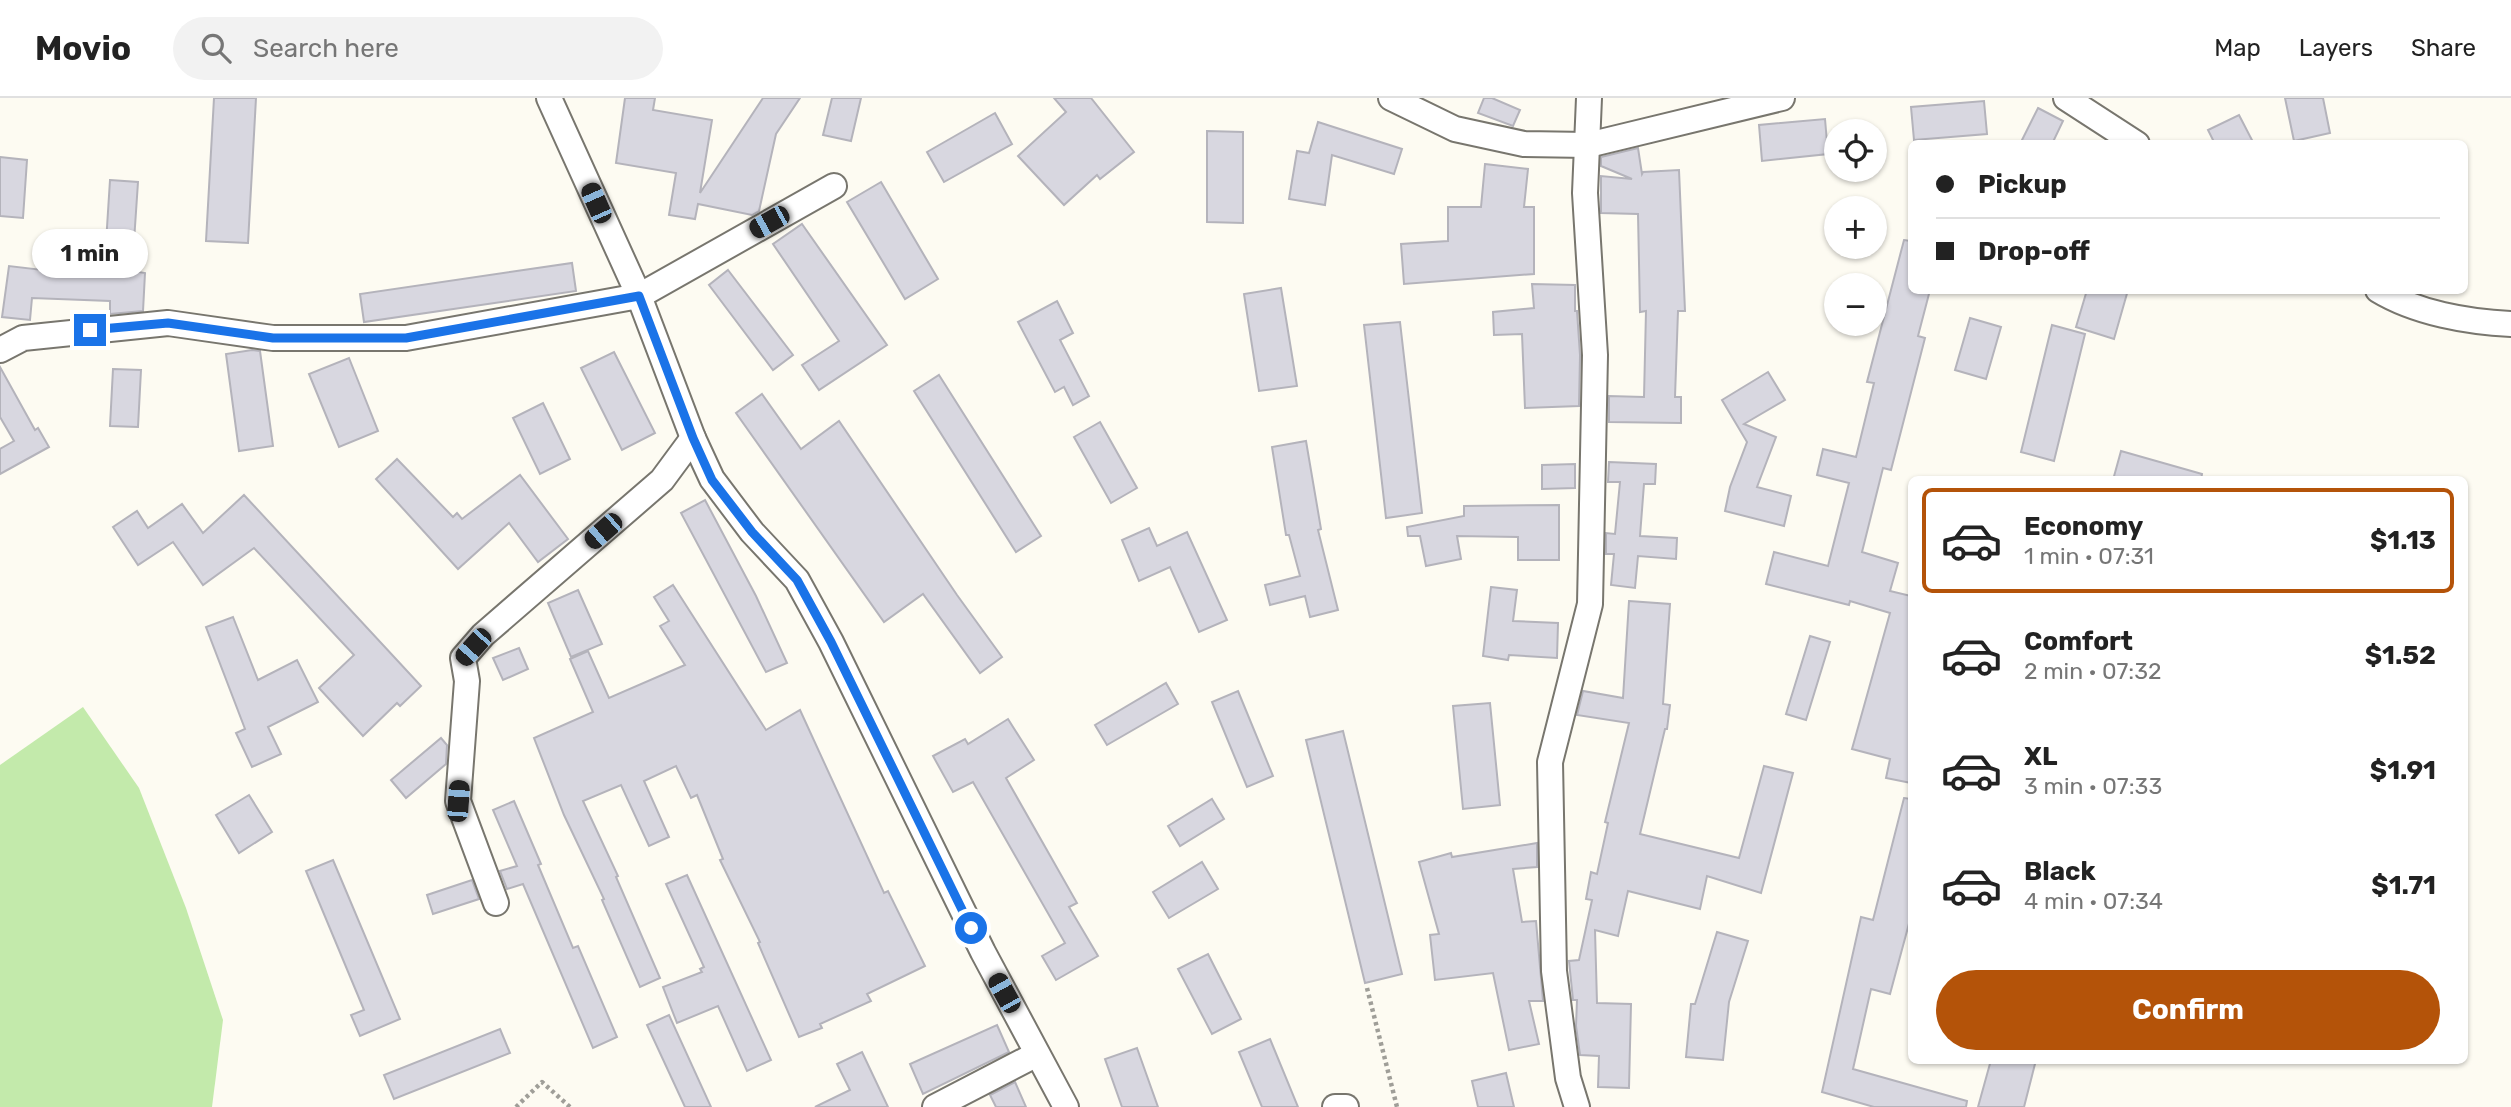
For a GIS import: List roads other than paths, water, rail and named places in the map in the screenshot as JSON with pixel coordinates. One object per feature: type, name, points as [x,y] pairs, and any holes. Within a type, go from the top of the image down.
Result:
[{"type":"street","points":[[549,98],[639,296],[693,438],[712,480],[752,532],[803,590],[983,952],[1066,1107]]},
{"type":"street","points":[[1391,98],[1455,129],[1524,144],[1588,145],[1782,98]]},
{"type":"street","points":[[1577,1107],[1568,1078],[1554,971],[1550,762],[1590,604],[1595,355],[1585,193],[1589,98]]},
{"type":"street","points":[[2066,98],[2131,140]]},
{"type":"street","points":[[0,350],[23,338],[168,323],[273,338],[406,338],[639,296],[834,186]]},
{"type":"street","points":[[2384,294],[2391,299],[2468,321],[2511,324]]},
{"type":"street","points":[[496,903],[458,801],[467,681],[463,658],[484,635],[662,480],[693,438]]},
{"type":"street","points":[[934,1107],[1037,1054]]},
{"type":"street","points":[[1335,1107],[1346,1107]]}]
